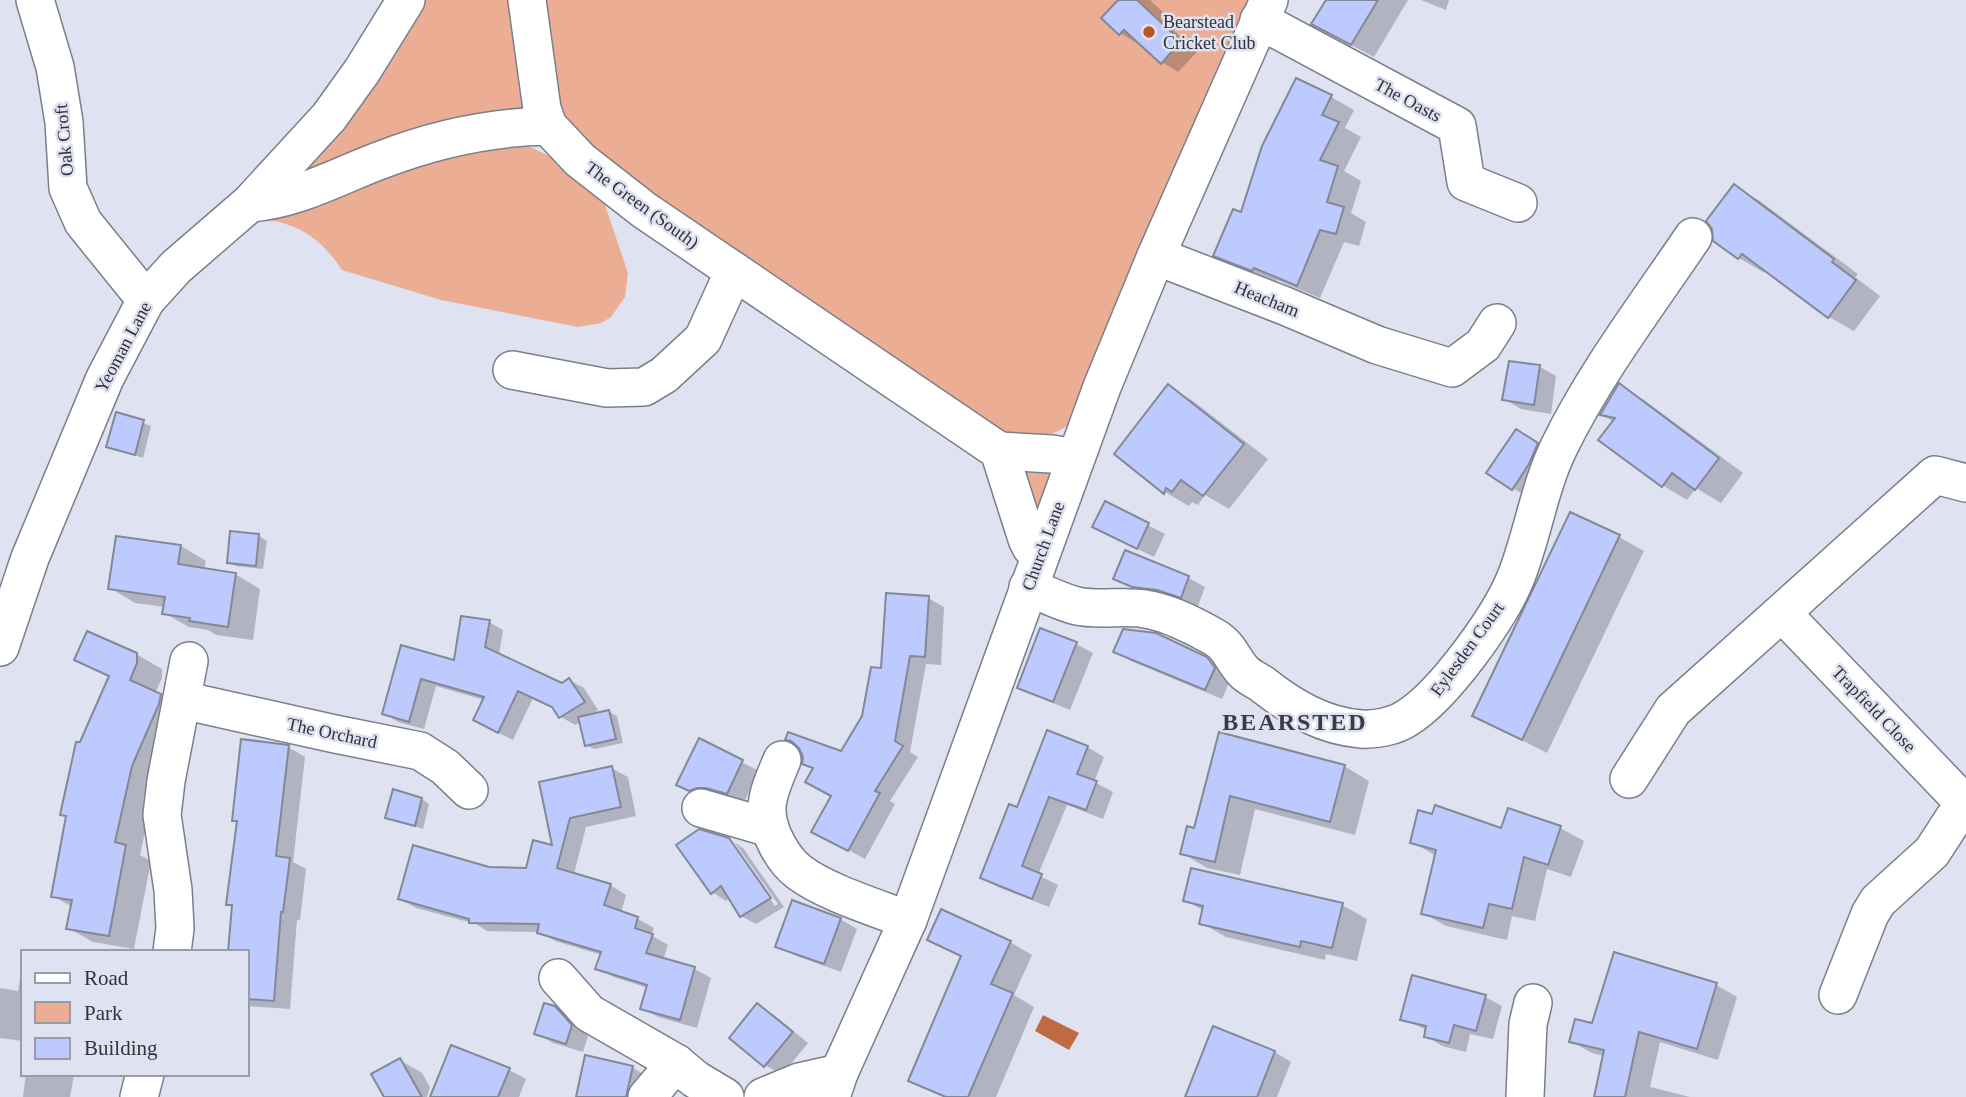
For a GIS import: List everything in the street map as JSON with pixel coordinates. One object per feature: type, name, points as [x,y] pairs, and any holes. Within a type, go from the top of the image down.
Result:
[{"type":"street","name":"Oak Croft","points":[[34,0],[55,67],[64,122],[68,188],[83,222],[146,300]]},
{"type":"street","name":"Yeoman Lane","points":[[0,647],[30,558],[104,378],[146,300],[176,267],[250,203],[329,117],[362,71],[406,0]]},
{"type":"street","points":[[250,203],[290,197],[384,158],[438,141],[492,129],[548,126],[542,109],[527,0]]},
{"type":"street","name":"The Oasts","points":[[1264,10],[1457,126],[1466,182],[1518,203]]},
{"type":"street","name":"Church Lane","points":[[835,1085],[908,920],[1075,458],[1156,256],[1264,10]]},
{"type":"street","name":"The Green (South)","points":[[548,126],[580,160],[609,184],[999,451]]},
{"type":"street","name":"Eylesden Court","points":[[1034,571],[1075,605],[1095,609],[1143,608],[1164,614],[1215,637],[1230,650],[1244,672],[1290,706],[1339,726],[1363,729],[1385,727],[1406,719],[1428,702],[1453,674],[1490,624],[1516,578],[1541,491],[1559,447],[1610,359],[1692,237]]},
{"type":"street","name":"Heacham","points":[[1156,256],[1377,345],[1452,368],[1483,345],[1497,323]]},
{"type":"street","points":[[512,370],[607,388],[644,387],[664,374],[702,339],[734,271]]},
{"type":"street","points":[[1034,571],[1031,547],[999,451],[1075,458]]},
{"type":"street","points":[[1629,779],[1673,710],[1935,475],[1966,483]]},
{"type":"street","name":"Trapfield Close","points":[[1783,613],[1962,810]]},
{"type":"street","points":[[172,950],[175,928],[173,890],[162,815],[189,660]]},
{"type":"street","name":"The Orchard","points":[[182,700],[420,751],[445,767],[469,790]]},
{"type":"street","points":[[782,760],[766,811],[770,828],[787,860],[799,873],[844,895],[908,920]]},
{"type":"street","points":[[701,808],[770,828]]},
{"type":"street","points":[[1838,995],[1878,901],[1932,852],[1962,810]]},
{"type":"street","points":[[558,978],[589,1013],[676,1063],[695,1079],[725,1097]]},
{"type":"street","points":[[1525,1097],[1527,1035],[1533,1003]]},
{"type":"street","points":[[647,1097],[676,1063]]},
{"type":"street","points":[[139,1097],[144,1076]]},
{"type":"street","points":[[763,1097],[799,1082],[835,1085]]},
{"type":"green space","points":[[421,0],[515,0],[526,105],[522,112],[302,181],[296,169]]},
{"type":"green space","points":[[541,0],[1253,0],[1073,422],[1044,436],[1011,437],[606,165],[567,121],[560,106]]},
{"type":"green space","points":[[507,142],[528,146],[569,165],[602,196],[628,273],[625,297],[611,317],[601,323],[578,327],[441,300],[342,270],[326,250],[308,234],[287,224],[262,219],[434,150]]},
{"type":"green space","points":[[1008,468],[1053,468],[1034,515]]},
{"type":"shaded area","points":[[1043,1015],[1079,1033],[1069,1050],[1035,1031]]},
{"type":"building","name":"Bearstead Cricket Club","points":[[1118,0],[1137,0],[1181,41],[1161,64],[1124,30],[1119,35],[1101,18]]},
{"type":"building","points":[[1326,0],[1378,0],[1351,45],[1311,24]]},
{"type":"building","points":[[1296,78],[1332,95],[1322,115],[1339,122],[1320,160],[1338,166],[1327,202],[1344,207],[1336,234],[1320,230],[1297,286],[1254,268],[1252,271],[1213,256],[1233,209],[1241,212],[1262,146]]},
{"type":"building","points":[[1734,184],[1834,259],[1832,262],[1856,280],[1828,318],[1742,254],[1738,259],[1713,241],[1712,229],[1706,221]]},
{"type":"building","points":[[1509,361],[1540,365],[1534,405],[1502,400]]},
{"type":"building","points":[[1619,383],[1719,458],[1695,490],[1672,473],[1662,487],[1598,440],[1615,418],[1600,415]]},
{"type":"building","points":[[1168,384],[1244,444],[1203,496],[1181,480],[1172,492],[1166,488],[1164,494],[1114,454]]},
{"type":"building","points":[[116,412],[144,420],[135,455],[106,447]]},
{"type":"building","points":[[1516,429],[1538,443],[1529,464],[1512,490],[1486,473]]},
{"type":"building","points":[[1105,501],[1149,523],[1137,549],[1092,527]]},
{"type":"building","points":[[1570,512],[1620,535],[1522,740],[1472,716]]},
{"type":"building","points":[[230,531],[259,534],[256,566],[227,563]]},
{"type":"building","points":[[116,536],[181,545],[178,564],[236,573],[228,627],[162,614],[165,597],[108,589]]},
{"type":"building","points":[[1125,550],[1189,576],[1181,598],[1157,590],[1132,587],[1113,579]]},
{"type":"building","points":[[886,593],[929,596],[925,657],[910,656],[895,741],[903,746],[875,791],[880,793],[848,851],[811,832],[831,796],[805,782],[813,768],[802,764],[803,757],[799,748],[791,741],[785,740],[788,732],[841,751],[862,716],[871,667],[881,668]]},
{"type":"building","points":[[461,616],[490,620],[485,647],[562,683],[569,678],[585,702],[559,718],[552,707],[518,691],[498,733],[473,720],[484,697],[421,679],[409,722],[382,714],[401,645],[454,660]]},
{"type":"building","points":[[1040,628],[1077,642],[1053,702],[1017,688]]},
{"type":"building","points":[[1123,629],[1156,633],[1207,657],[1215,668],[1205,690],[1113,652]]},
{"type":"building","points":[[87,631],[137,653],[137,663],[130,680],[161,694],[132,766],[115,842],[126,845],[109,936],[66,929],[72,900],[51,897],[66,816],[60,815],[76,742],[80,742],[109,676],[74,660]]},
{"type":"building","points":[[609,710],[616,739],[585,746],[578,717]]},
{"type":"building","points":[[1047,730],[1088,746],[1077,774],[1097,781],[1086,810],[1049,797],[1022,866],[1042,874],[1032,899],[980,878],[1009,804],[1017,807]]},
{"type":"building","points":[[1219,732],[1345,765],[1330,822],[1230,796],[1215,862],[1180,854],[1187,826],[1194,828]]},
{"type":"building","points":[[699,738],[743,760],[727,794],[706,788],[689,791],[676,785]]},
{"type":"building","points":[[241,739],[289,745],[276,856],[290,858],[281,912],[274,1001],[248,999],[248,950],[228,950],[232,905],[226,905],[237,821],[232,821]]},
{"type":"building","points":[[612,766],[621,807],[570,818],[557,868],[611,884],[604,905],[638,917],[635,928],[653,934],[646,953],[695,967],[680,1020],[640,1009],[647,985],[595,969],[601,952],[537,933],[539,924],[469,923],[469,919],[398,899],[413,845],[489,867],[526,868],[533,840],[552,845],[539,782]]},
{"type":"building","points":[[393,789],[422,798],[415,826],[385,818]]},
{"type":"building","points":[[1435,805],[1501,828],[1508,808],[1561,826],[1548,865],[1524,857],[1512,909],[1489,904],[1483,928],[1421,914],[1436,850],[1410,843],[1418,810],[1432,814]]},
{"type":"building","points":[[699,829],[729,838],[771,898],[740,917],[721,886],[711,894],[676,845]]},
{"type":"building","points":[[1191,868],[1343,903],[1332,948],[1301,941],[1300,947],[1199,924],[1203,906],[1183,901]]},
{"type":"building","points":[[792,900],[841,918],[824,964],[775,947]]},
{"type":"building","points":[[941,909],[1011,941],[991,984],[1013,993],[968,1097],[946,1097],[908,1081],[961,956],[927,940]]},
{"type":"building","points":[[1614,952],[1717,983],[1697,1049],[1639,1032],[1625,1097],[1594,1097],[1604,1050],[1569,1042],[1575,1019],[1592,1023]]},
{"type":"building","points":[[1412,975],[1486,995],[1476,1031],[1454,1025],[1449,1043],[1424,1037],[1426,1026],[1400,1020]]},
{"type":"building","points":[[544,1003],[555,1006],[572,1025],[566,1044],[534,1034]]},
{"type":"building","points":[[757,1003],[793,1032],[764,1067],[729,1038]]},
{"type":"building","points":[[1213,1026],[1275,1051],[1257,1097],[1185,1097]]},
{"type":"building","points":[[451,1045],[510,1068],[498,1097],[430,1097]]},
{"type":"building","points":[[585,1055],[633,1066],[626,1097],[576,1097]]},
{"type":"building","points":[[400,1058],[422,1097],[384,1097],[371,1074]]},
{"type":"place","name":"Bearstead Cricket Club","points":[[1149,32]]},
{"type":"district","name":"BEARSTED","points":[[1295,722]]}]
